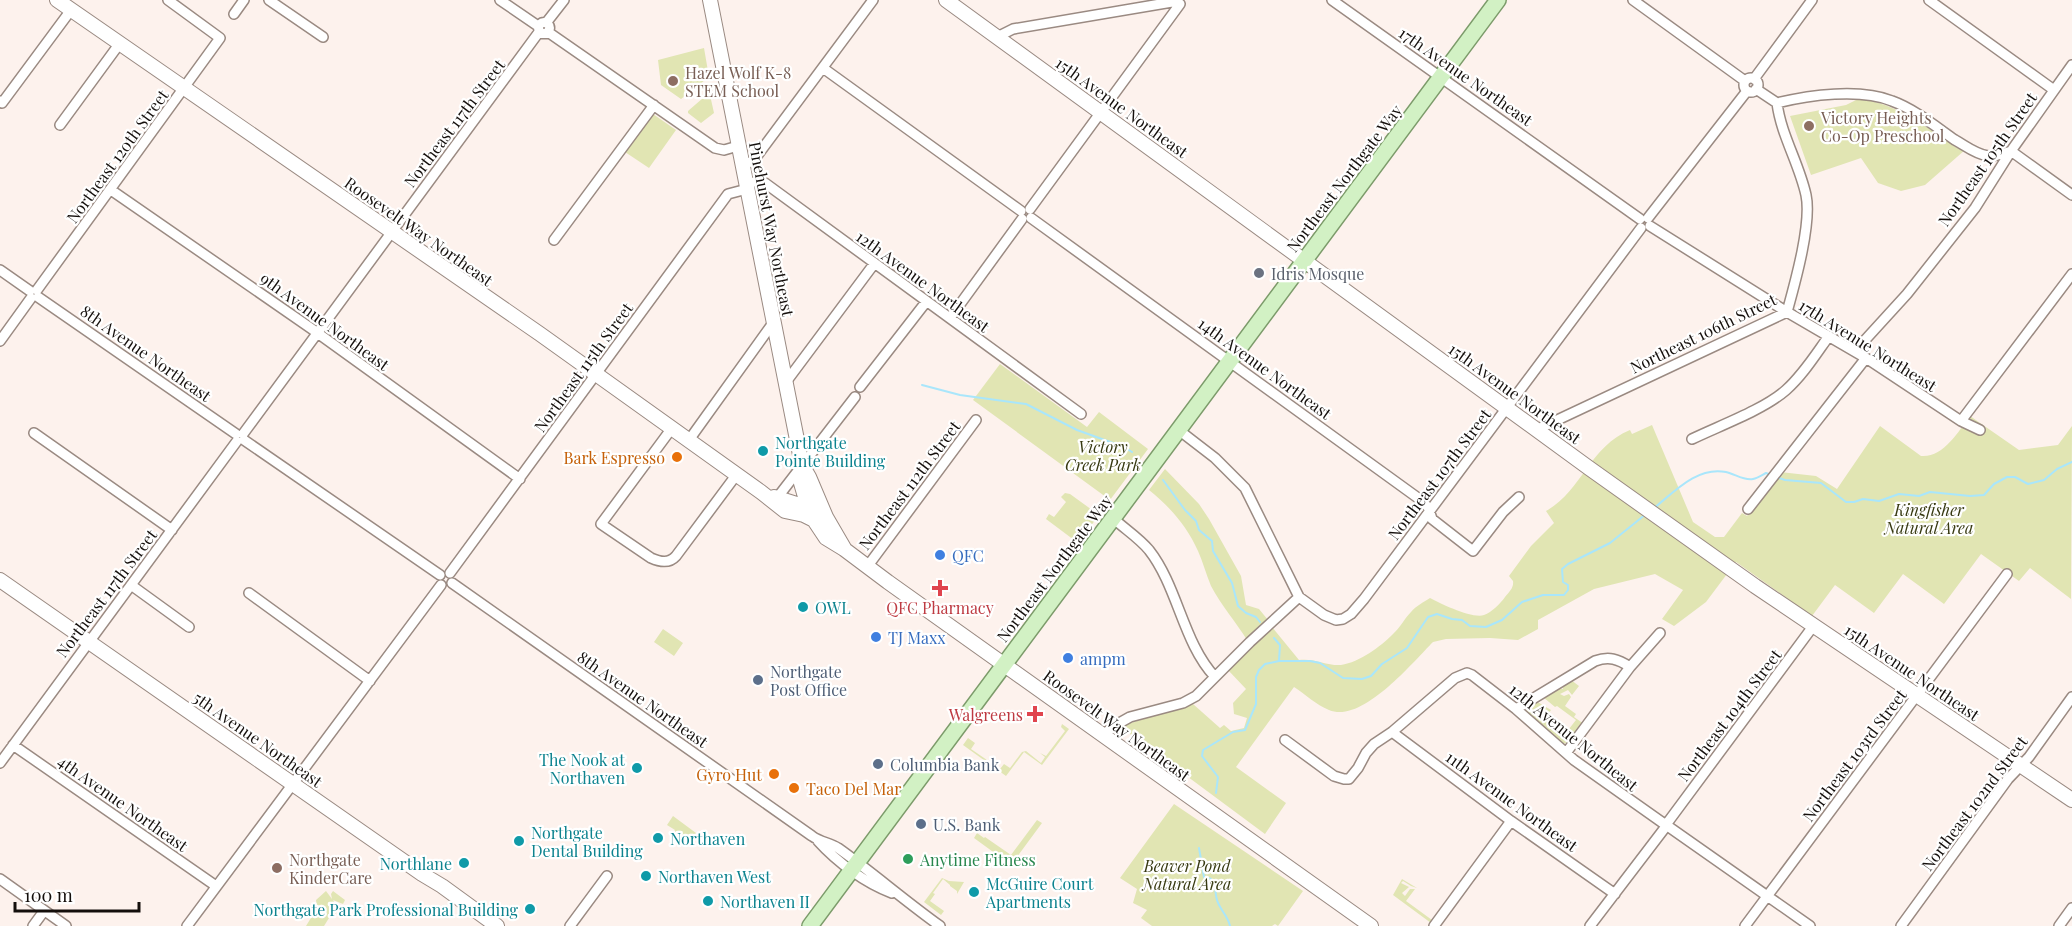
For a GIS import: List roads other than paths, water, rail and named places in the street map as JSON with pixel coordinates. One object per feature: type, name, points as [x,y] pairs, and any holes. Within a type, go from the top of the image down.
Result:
[{"type":"main road","name":"Northeast Northgate Way","points":[[810,926],[1498,0]]},
{"type":"street","name":"Roosevelt Way Northeast","points":[[57,0],[597,374],[737,474],[780,508],[816,515]]},
{"type":"street","name":"Northeast 120th Street","points":[[0,341],[220,38],[168,0]]},
{"type":"street","points":[[234,14],[244,0]]},
{"type":"street","points":[[269,0],[323,37]]},
{"type":"street","points":[[500,0],[718,150],[738,146]]},
{"type":"street","name":"Northeast 117th Street","points":[[0,763],[564,0]]},
{"type":"street","name":"Pinehurst Way Northeast","points":[[710,0],[802,465],[801,483],[816,515]]},
{"type":"street","points":[[742,164],[756,158],[873,0]]},
{"type":"street","name":"15th Avenue Northeast","points":[[946,0],[1536,430],[1752,584],[2072,800]]},
{"type":"street","name":"17th Avenue Northeast","points":[[1332,0],[1644,223],[1787,312],[1855,351],[1961,421],[1980,430]]},
{"type":"street","points":[[1633,0],[1777,104],[1797,98],[1843,94],[1891,100],[1975,152],[1990,157],[2010,152],[2072,195]]},
{"type":"street","name":"Northeast 107th Street","points":[[1299,597],[1330,619],[1336,620],[1351,614],[1364,599],[1812,0]]},
{"type":"street","points":[[1929,0],[2054,90]]},
{"type":"street","points":[[997,37],[1012,29],[1181,1]]},
{"type":"street","points":[[950,318],[1181,1]]},
{"type":"street","points":[[1,102],[71,10]]},
{"type":"street","points":[[60,125],[120,43]]},
{"type":"street","name":"Northeast 105th Street","points":[[1855,351],[1907,294],[1975,208],[2010,152],[2072,65]]},
{"type":"street","name":"14th Avenue Northeast","points":[[824,68],[1418,498],[1424,503],[1432,519],[1473,551],[1503,512],[1519,497]]},
{"type":"street","name":"Northeast 106th Street","points":[[1536,430],[1787,312],[1806,231],[1807,197],[1797,163],[1779,121],[1777,104]]},
{"type":"street","points":[[554,240],[654,105]]},
{"type":"street","name":"12th Avenue Northeast","points":[[746,186],[758,181],[765,183],[1081,414]]},
{"type":"street","name":"Northeast 115th Street","points":[[187,926],[729,194],[746,186]]},
{"type":"street","name":"9th Avenue Northeast","points":[[111,190],[318,334],[520,479]]},
{"type":"street","points":[[786,382],[874,264]]},
{"type":"street","name":"8th Avenue Northeast","points":[[0,270],[816,839],[836,847],[855,866],[882,880],[894,894],[939,926]]},
{"type":"street","points":[[1961,421],[2072,274]]},
{"type":"street","points":[[777,498],[926,302]]},
{"type":"street","points":[[689,440],[773,323]]},
{"type":"street","points":[[1692,439],[1766,404],[1783,393],[1798,378],[1829,336]]},
{"type":"street","points":[[1748,509],[1866,358]]},
{"type":"street","name":"Northeast 112th Street","points":[[867,567],[976,420]]},
{"type":"street","points":[[672,428],[602,524],[651,558],[664,562],[671,560],[737,474]]},
{"type":"street","points":[[1103,735],[1130,717],[1196,696],[1263,629],[1299,597],[1245,489],[1215,458],[1180,431]]},
{"type":"street","points":[[34,434],[172,530]]},
{"type":"street","name":"Pinehurst Way Northeast","points":[[802,465],[809,477],[816,515]]},
{"type":"street","name":"Roosevelt Way Northeast","points":[[761,492],[816,515],[844,549],[867,567],[1371,926]]},
{"type":"street","points":[[1113,519],[1140,541],[1153,556],[1166,579],[1201,659],[1215,677]]},
{"type":"street","name":"Northeast 103rd Street","points":[[1745,926],[2007,574]]},
{"type":"street","name":"5th Avenue Northeast","points":[[0,580],[497,926]]},
{"type":"street","points":[[131,585],[189,627]]},
{"type":"street","points":[[249,593],[370,681]]},
{"type":"street","name":"Northeast 104th Street","points":[[1590,926],[1814,626]]},
{"type":"street","points":[[1566,753],[1630,667],[1660,633]]},
{"type":"street","points":[[1516,709],[1605,657],[1614,658],[1630,667]]},
{"type":"street","name":"12th Avenue Northeast","points":[[1392,732],[1455,678],[1467,673],[1516,709],[1566,753],[1810,926]]},
{"type":"street","name":"Northeast 102nd Street","points":[[1901,926],[2008,779],[2072,697]]},
{"type":"street","points":[[1285,740],[1334,776],[1349,779],[1370,749],[1392,732]]},
{"type":"street","name":"11th Avenue Northeast","points":[[1392,732],[1511,821],[1615,894]]},
{"type":"street","name":"4th Avenue Northeast","points":[[13,745],[216,886]]},
{"type":"street","points":[[1434,926],[1511,821]]},
{"type":"street","points":[[570,926],[607,876]]},
{"type":"street","points":[[0,879],[66,926]]},
{"type":"street","points":[[2059,926],[2072,908]]},
{"type":"street","points":[[33,926],[44,911]]},
{"type":"waterway","points":[[922,385],[960,395],[1026,404],[1077,430],[1132,452]]},
{"type":"waterway","points":[[1776,477],[1821,483],[1846,502],[1863,499],[1879,501],[1899,494],[1919,496],[1930,492],[1984,495],[1994,484],[2007,477],[2015,477],[2028,484],[2044,480],[2057,469],[2072,462]]},
{"type":"waterway","points":[[1653,509],[1686,482],[1705,473],[1726,472],[1750,479],[1766,473],[1771,475]]},
{"type":"waterway","points":[[1163,480],[1196,521],[1199,530],[1212,541],[1213,551],[1232,583],[1238,606],[1260,622]]},
{"type":"waterway","points":[[1216,793],[1218,777],[1202,756],[1203,750],[1233,732],[1245,730],[1256,704],[1256,677],[1265,664],[1279,661],[1310,661],[1320,663],[1343,678],[1362,679],[1371,676],[1382,664],[1407,648],[1428,617],[1437,614],[1462,620],[1470,626],[1486,627],[1502,620],[1522,602],[1543,595],[1564,595],[1568,590],[1568,585],[1563,582],[1562,569],[1610,543],[1646,514]]},
{"type":"waterway","points":[[1274,638],[1280,645],[1279,660]]},
{"type":"waterway","points":[[1199,848],[1204,877],[1213,881],[1218,904],[1230,926]]},
{"type":"place","name":"Hazel Wolf K-8 STEM School","points":[[673,81]]},
{"type":"place","name":"Victory Heights Co-Op Preschool","points":[[1809,126]]},
{"type":"place","name":"Idris Mosque","points":[[1259,273]]},
{"type":"place","name":"Northgate Pointe Building","points":[[763,451]]},
{"type":"place","name":"Bark Espresso","points":[[677,457]]},
{"type":"place","name":"QFC","points":[[940,555]]},
{"type":"place","name":"QFC Pharmacy","points":[[940,588]]},
{"type":"place","name":"OWL","points":[[803,607]]},
{"type":"place","name":"TJ Maxx","points":[[876,637]]},
{"type":"place","name":"ampm","points":[[1068,658]]},
{"type":"place","name":"Northgate Post Office","points":[[758,680]]},
{"type":"place","name":"Walgreens","points":[[1035,714]]},
{"type":"place","name":"Columbia Bank","points":[[878,764]]},
{"type":"place","name":"The Nook at Northaven","points":[[637,768]]},
{"type":"place","name":"Gyro Hut","points":[[774,774]]},
{"type":"place","name":"Taco Del Mar","points":[[794,788]]},
{"type":"place","name":"U.S. Bank","points":[[921,824]]},
{"type":"place","name":"Northaven","points":[[658,838]]},
{"type":"place","name":"Northgate Dental Building","points":[[519,841]]},
{"type":"place","name":"Anytime Fitness","points":[[908,859]]},
{"type":"place","name":"Northlane","points":[[464,863]]},
{"type":"place","name":"Northgate KinderCare","points":[[277,868]]},
{"type":"place","name":"Northaven West","points":[[646,876]]},
{"type":"place","name":"McGuire Court Apartments","points":[[974,892]]},
{"type":"place","name":"Northaven II","points":[[708,901]]},
{"type":"place","name":"Northgate Park Professional Building","points":[[530,909]]},
{"type":"park label","name":"Victory Creek Park","points":[[1103,455]]},
{"type":"park label","name":"Kingfisher Natural Area","points":[[1929,518]]},
{"type":"park label","name":"Beaver Pond Natural Area","points":[[1187,874]]}]
